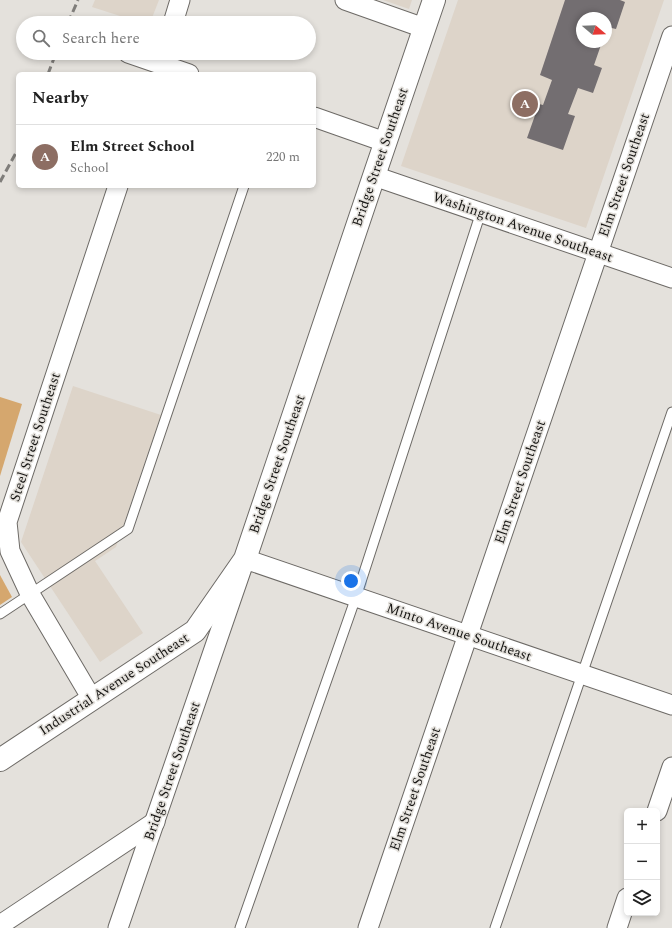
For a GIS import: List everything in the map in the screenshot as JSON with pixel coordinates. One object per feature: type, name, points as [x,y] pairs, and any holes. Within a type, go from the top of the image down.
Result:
[{"type":"main road","name":"Bridge Street Southeast","points":[[245,559],[434,0]]},
{"type":"main road","name":"Industrial Avenue Southeast","points":[[0,760],[195,631],[245,559]]},
{"type":"street","points":[[175,16],[180,0]]},
{"type":"street","points":[[345,0],[424,28]]},
{"type":"street","name":"Elm Street Southeast","points":[[368,928],[672,36]]},
{"type":"street","points":[[148,60],[183,72]]},
{"type":"street","points":[[316,118],[385,142]]},
{"type":"street","name":"Washington Avenue Southeast","points":[[374,176],[672,278]]},
{"type":"street","name":"Steel Street Southeast","points":[[92,699],[30,594],[10,551],[7,522],[117,188]]},
{"type":"street","name":"Minto Avenue Southeast","points":[[245,559],[672,705]]},
{"type":"street","name":"Bridge Street Southeast","points":[[118,928],[245,559]]},
{"type":"street","points":[[658,808],[672,767]]},
{"type":"street","points":[[0,925],[155,822]]},
{"type":"street","points":[[617,928],[624,907]]},
{"type":"lane","points":[[0,614],[128,529],[243,188]]},
{"type":"lane","points":[[240,928],[356,597],[481,212]]},
{"type":"lane","points":[[495,928],[672,412]]},
{"type":"shaded area","points":[[95,0],[159,0],[153,16],[120,16],[92,7]]},
{"type":"shaded area","points":[[383,0],[412,0],[409,9]]},
{"type":"shaded area","points":[[458,0],[664,0],[586,228],[401,166]]},
{"type":"shaded area","points":[[73,386],[161,415],[116,547],[95,561],[143,633],[100,662],[21,542]]},
{"type":"shaded area","points":[[0,397],[22,404],[0,476]]},
{"type":"shaded area","points":[[0,575],[12,597],[0,605]]},
{"type":"building","points":[[565,0],[620,0],[625,2],[616,29],[612,28],[612,12],[576,12],[576,48],[600,48],[594,65],[602,68],[593,93],[578,88],[568,114],[575,116],[563,150],[527,138],[539,104],[543,105],[552,80],[540,75]]},
{"type":"railway","points":[[71,16],[78,0]]},
{"type":"railway","points":[[49,72],[53,60]]},
{"type":"railway","points":[[0,182],[16,153]]},
{"type":"place","name":"Elm Street School","points":[[525,104]]}]
